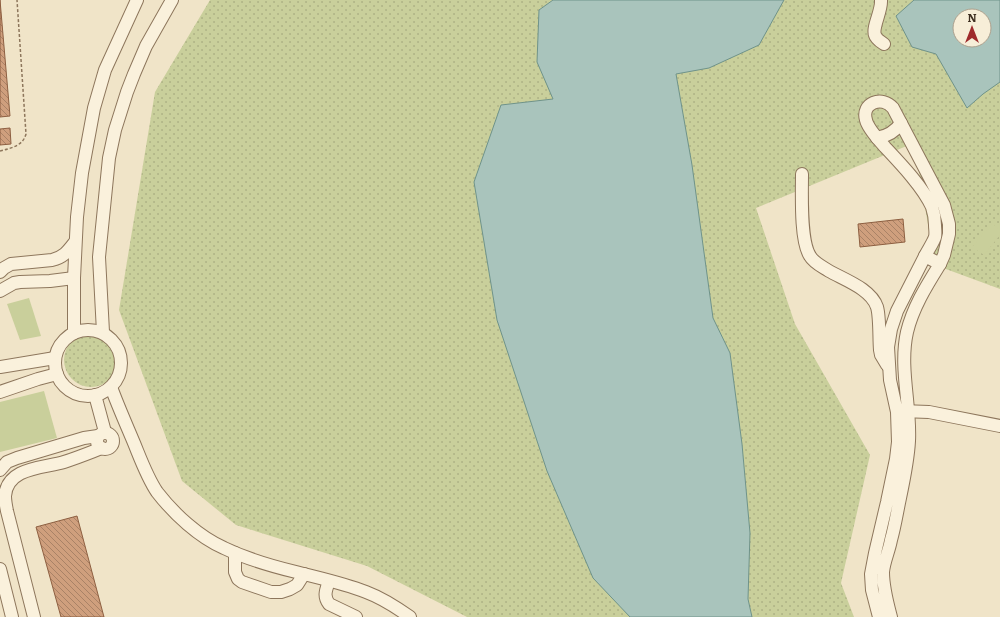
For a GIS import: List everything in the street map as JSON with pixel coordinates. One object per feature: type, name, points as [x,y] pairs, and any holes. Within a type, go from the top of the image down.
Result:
[{"type":"street","points":[[74,333],[76,217],[82,173],[94,108],[104,70],[137,0]]},
{"type":"street","points":[[103,332],[99,257],[109,158],[115,130],[134,74],[146,46],[172,0]]},
{"type":"street","points":[[881,0],[882,6],[874,31],[876,38],[884,44]]},
{"type":"street","points":[[879,617],[872,590],[871,574],[888,502],[896,459],[902,411],[907,330],[924,291],[940,264],[949,234],[949,224],[944,205],[901,123],[890,105],[881,101],[872,104],[869,107],[866,111],[866,120],[877,138],[918,185],[932,208],[935,221],[935,237],[897,311],[891,329],[888,347],[890,380],[902,411],[909,440],[905,474],[884,570],[883,583],[891,617]]},
{"type":"street","points":[[877,138],[887,136],[901,123]]},
{"type":"street","points":[[906,171],[921,161]]},
{"type":"street","points":[[802,174],[803,228],[809,254],[816,263],[857,286],[869,294],[875,302],[878,312],[881,355],[889,367]]},
{"type":"street","points":[[0,272],[8,266],[59,258],[66,253],[75,242]]},
{"type":"street","points":[[925,256],[940,264]]},
{"type":"street","points":[[21,263],[23,282]]},
{"type":"street","points":[[0,291],[14,283],[74,278]]},
{"type":"street","points":[[87,330],[103,332],[111,339],[119,350],[121,363],[119,376],[111,387],[101,393],[89,396],[76,393],[64,386],[57,374],[55,358],[58,348],[65,339],[74,333],[87,330]]},
{"type":"street","points":[[0,367],[55,358]]},
{"type":"street","points":[[0,392],[57,374]]},
{"type":"street","points":[[111,387],[147,475],[157,492],[173,511],[193,528],[212,542],[235,553],[258,562],[366,592],[390,603],[410,617]]},
{"type":"street","points":[[34,617],[6,511],[5,495],[8,485],[14,477],[23,472],[65,462],[102,448],[98,445],[97,441],[102,434],[95,395]]},
{"type":"street","points":[[902,411],[929,412],[1000,426]]},
{"type":"street","points":[[0,470],[7,462],[18,458],[102,434]]},
{"type":"street","points":[[60,445],[65,462]]},
{"type":"street","points":[[235,553],[235,572],[238,578],[242,582],[271,592],[281,592],[290,589],[297,585],[304,574]]},
{"type":"street","points":[[12,617],[1,572],[22,572]]},
{"type":"street","points":[[329,581],[325,591],[326,600],[329,604],[356,617]]},
{"type":"path","points":[[0,151],[22,143],[26,134],[17,0]]},
{"type":"green space","points":[[210,0],[1000,0],[1000,289],[935,265],[914,143],[756,208],[795,324],[870,455],[841,583],[854,617],[467,617],[367,566],[236,525],[182,481],[119,310],[155,92]]},
{"type":"green space","points":[[992,223],[1000,230],[1000,235],[984,255],[972,247]]},
{"type":"green space","points":[[29,298],[41,336],[20,340],[7,304]]},
{"type":"green space","points":[[91,333],[101,335],[110,341],[116,350],[118,360],[116,370],[110,379],[101,385],[91,387],[81,385],[72,379],[66,370],[64,360],[66,350],[72,341],[81,335]]},
{"type":"green space","points":[[44,391],[57,438],[0,452],[0,402]]},
{"type":"water","points":[[553,0],[784,0],[759,45],[709,68],[676,74],[692,165],[713,318],[730,353],[742,444],[750,533],[748,599],[752,617],[630,617],[593,578],[547,471],[497,320],[474,182],[501,105],[553,99],[537,62],[539,10]]},
{"type":"water","points":[[914,0],[1000,0],[1000,82],[967,108],[936,54],[912,47],[896,16]]},
{"type":"building","points":[[0,0],[10,116],[0,117]]},
{"type":"building","points":[[10,128],[11,144],[0,145],[0,129]]},
{"type":"building","points":[[903,219],[905,242],[860,247],[858,224]]},
{"type":"building","points":[[77,516],[104,617],[61,617],[36,527]]}]
